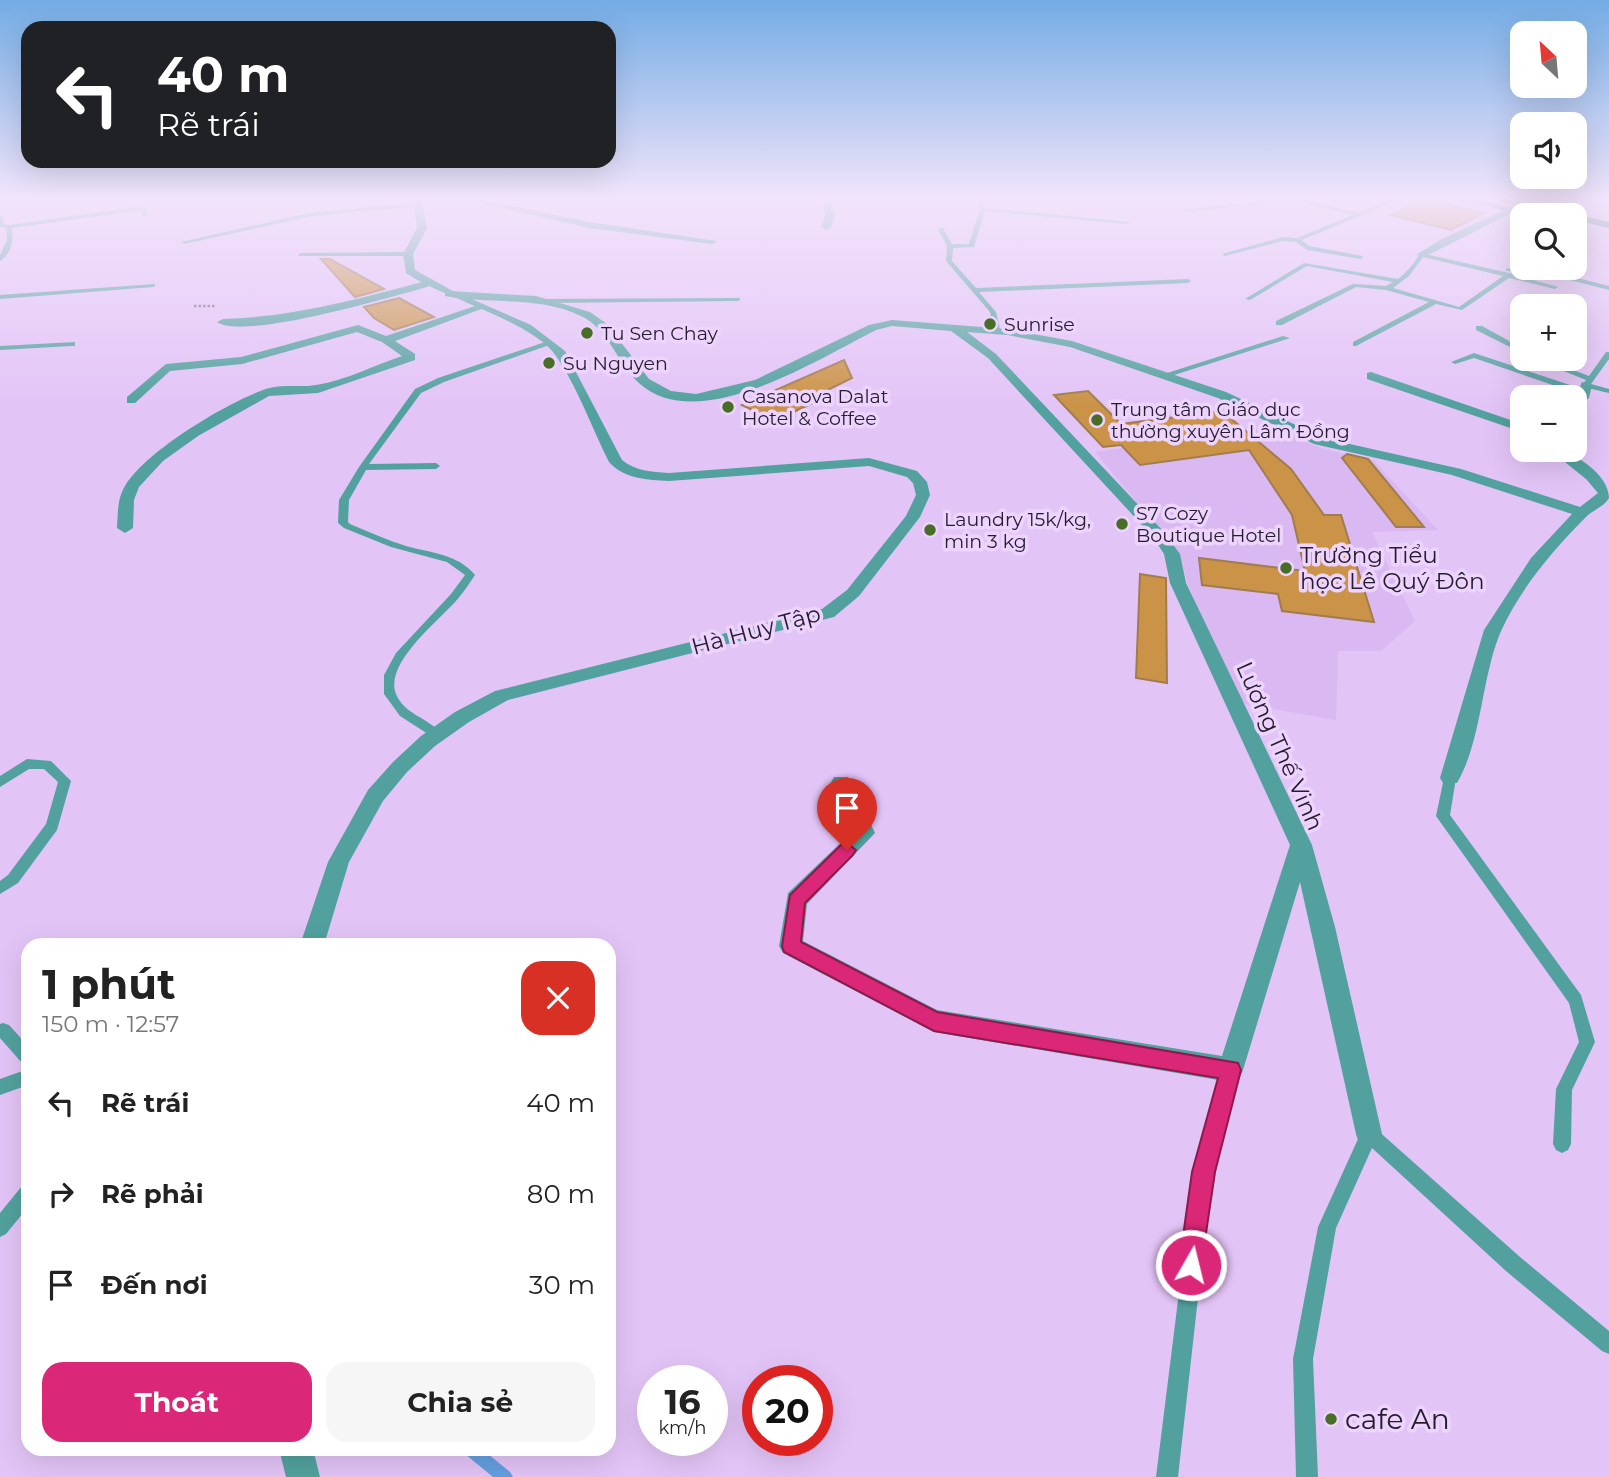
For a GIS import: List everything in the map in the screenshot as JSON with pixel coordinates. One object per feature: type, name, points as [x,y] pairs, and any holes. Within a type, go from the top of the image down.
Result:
[{"type":"street","points":[[410,267],[410,271],[426,284]]},
{"type":"street","points":[[223,323],[265,321],[331,310],[426,284]]},
{"type":"street","name":"Hà Huy Tập","points":[[314,938],[336,863],[374,794],[435,733],[461,715],[502,695],[828,613],[853,593],[913,517],[923,495],[919,482],[912,474],[895,467],[869,462],[669,477],[639,475],[623,469],[561,353],[551,342],[525,326],[426,284]]},
{"type":"street","points":[[449,294],[543,301],[590,316],[647,383],[667,393],[685,397],[709,396],[750,387],[873,327],[892,323],[996,330],[1072,344],[1196,385],[1239,402],[1320,441],[1456,472],[1582,512]]},
{"type":"street","points":[[387,340],[478,308]]},
{"type":"street","points":[[125,528],[131,487],[166,453],[270,390],[318,389],[411,357],[387,340],[358,328],[331,310]]},
{"type":"street","points":[[131,400],[166,368],[242,360],[358,328]]},
{"type":"street","name":"Lương Thế Vinh","points":[[954,328],[992,356],[1158,534],[1171,554],[1178,583],[1301,845],[1230,1070]]},
{"type":"street","points":[[1371,376],[1510,424]]},
{"type":"street","points":[[1450,778],[1462,745],[1493,630],[1537,561],[1582,512],[1600,501],[1605,494],[1602,487],[1572,462]]},
{"type":"street","points":[[841,782],[864,834],[796,900],[791,946],[934,1021],[1230,1070]]},
{"type":"street","points":[[1301,845],[1325,927],[1369,1134]]},
{"type":"street","points":[[298,1456],[303,1477]]},
{"type":"lane","points":[[952,267],[993,312],[996,330]]},
{"type":"lane","points":[[1248,299],[1301,267]]},
{"type":"lane","points":[[1322,267],[1400,281]]},
{"type":"lane","points":[[1387,288],[1400,281],[1414,267]]},
{"type":"lane","points":[[1476,267],[1555,287]]},
{"type":"lane","points":[[1490,270],[1538,270],[1609,288]]},
{"type":"lane","points":[[1279,323],[1355,285],[1387,288],[1460,309],[1509,275]]},
{"type":"lane","points":[[973,290],[1188,281]]},
{"type":"lane","points":[[0,297],[153,285]]},
{"type":"lane","points":[[543,301],[738,299]]},
{"type":"lane","points":[[1356,344],[1434,302]]},
{"type":"lane","points":[[1479,328],[1510,345]]},
{"type":"lane","points":[[1165,375],[1286,338]]},
{"type":"lane","points":[[435,733],[411,721],[389,699],[388,678],[400,651],[461,591],[470,575],[462,564],[446,556],[413,551],[368,536],[343,523],[344,500],[411,397],[424,387],[551,342]]},
{"type":"lane","points":[[0,348],[72,344]]},
{"type":"lane","points":[[1609,354],[1587,386],[1609,391]]},
{"type":"lane","points":[[1455,362],[1474,355],[1583,385]]},
{"type":"lane","points":[[1560,371],[1585,385]]},
{"type":"lane","points":[[363,467],[436,466]]},
{"type":"lane","points":[[0,782],[27,764],[47,764],[65,780],[52,827],[13,879],[0,888]]},
{"type":"lane","points":[[1450,778],[1443,816],[1576,1000],[1587,1042],[1564,1088],[1562,1144]]},
{"type":"lane","points":[[0,1031],[3,1030],[21,1050]]},
{"type":"lane","name":"Lương Thế Vinh","points":[[1167,1477],[1203,1172],[1230,1070]]},
{"type":"lane","points":[[0,1087],[21,1080]]},
{"type":"lane","points":[[1307,1477],[1303,1359],[1327,1227],[1369,1134],[1513,1264],[1609,1343]]},
{"type":"lane","points":[[0,1228],[21,1201]]},
{"type":"shaded area","name":"Trường Tiểu học Lê Quý Đôn","points":[[1268,427],[1324,449],[1373,460],[1438,530],[1372,532],[1415,621],[1381,651],[1338,651],[1336,720],[1245,704],[1234,696],[1187,582],[1180,554],[1095,452]]},
{"type":"building","points":[[328,267],[344,267],[384,289],[355,297]]},
{"type":"building","points":[[399,298],[434,317],[394,330],[374,318],[364,307]]},
{"type":"building","points":[[844,360],[852,378],[805,401],[811,404],[774,421],[742,405]]},
{"type":"building","points":[[1088,391],[1121,424],[1222,411],[1291,469],[1324,515],[1341,515],[1374,622],[1282,611],[1278,594],[1202,585],[1199,558],[1305,571],[1292,515],[1249,450],[1140,465],[1121,445],[1103,447],[1054,395]]},
{"type":"building","points":[[1347,454],[1368,459],[1424,527],[1396,527],[1342,458]]},
{"type":"building","points":[[1140,574],[1166,578],[1167,683],[1136,678]]},
{"type":"waterway","points":[[479,1456],[505,1477]]},
{"type":"place","name":"Sunrise","points":[[990,324]]},
{"type":"place","name":"Tu Sen Chay","points":[[587,333]]},
{"type":"place","name":"Su Nguyen","points":[[549,363]]},
{"type":"place","name":"Casanova Dalat Hotel & Coffee","points":[[728,407]]},
{"type":"place","name":"Trung tâm Giáo dục thường xuyên Lâm Đồng","points":[[1097,420]]},
{"type":"place","name":"S7 Cozy Boutique Hotel","points":[[1122,524]]},
{"type":"place","name":"Laundry 15k/kg, min 3 kg","points":[[930,530]]},
{"type":"place","name":"Trường Tiểu học Lê Quý Đôn","points":[[1286,568]]},
{"type":"place","name":"cafe An","points":[[1331,1419]]},
{"type":"route","points":[[847,850],[796,900],[791,946],[934,1021],[1230,1070],[1203,1172],[1191,1265]]}]
